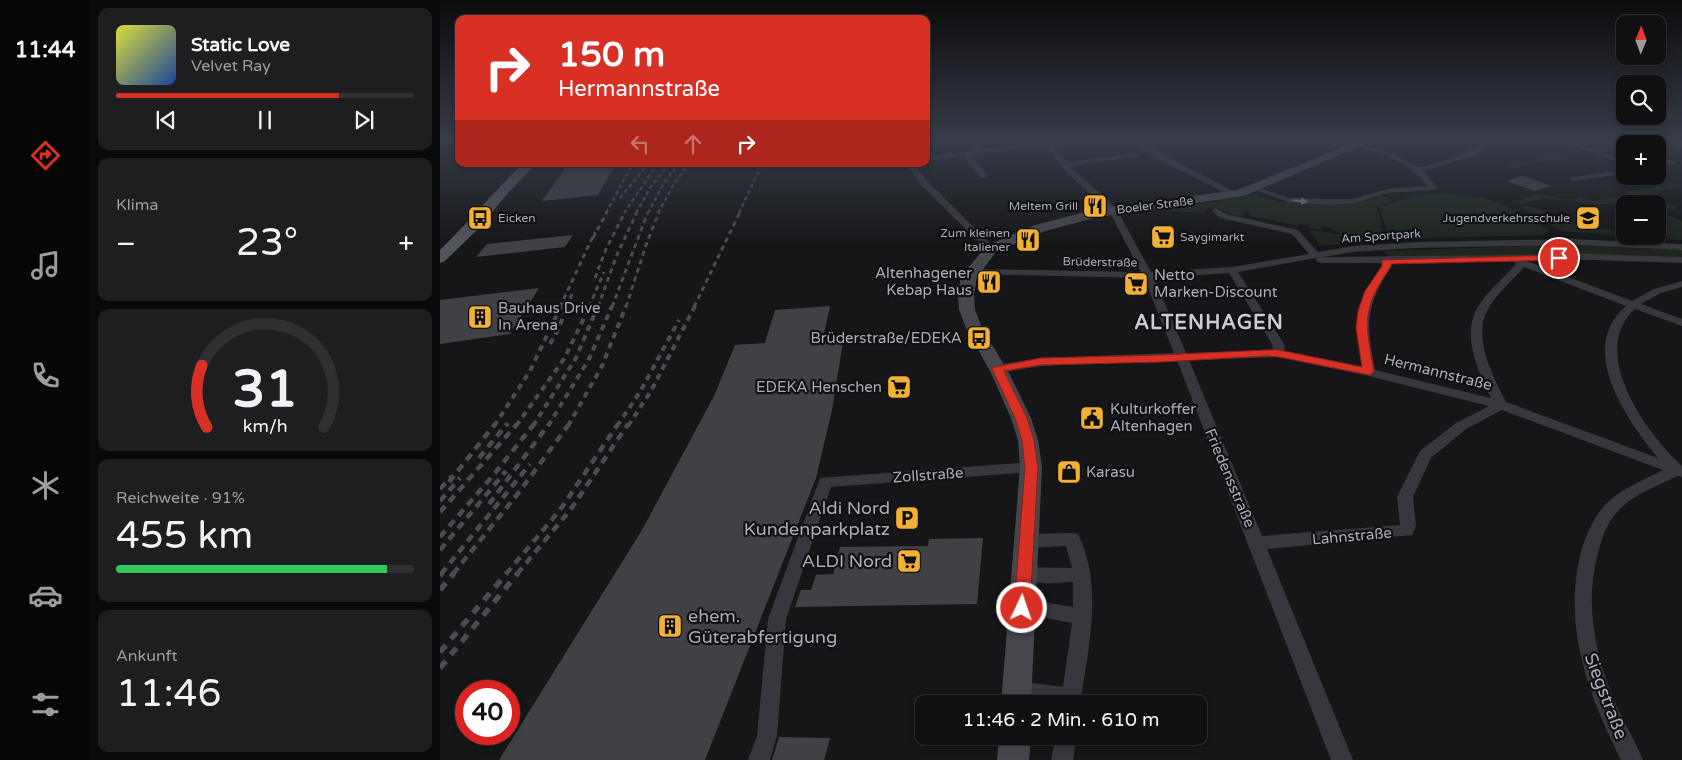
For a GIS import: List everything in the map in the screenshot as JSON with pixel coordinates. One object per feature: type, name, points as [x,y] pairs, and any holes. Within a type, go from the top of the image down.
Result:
[{"type":"main road","points":[[440,258],[473,226],[503,190],[520,173]]},
{"type":"street","points":[[917,173],[924,183],[991,249],[972,272],[966,294],[967,310],[974,328],[998,369],[1021,418],[1028,440],[1031,468],[1017,695]]},
{"type":"street","name":"Friedensstraße","points":[[1074,173],[1113,210],[1148,275],[1180,358],[1257,543],[1342,760]]},
{"type":"street","points":[[1194,173],[1235,194]]},
{"type":"street","name":"Boeler Straße","points":[[991,249],[1040,228],[1113,210],[1235,194],[1289,173]]},
{"type":"street","points":[[1254,188],[1288,200],[1354,201],[1387,191],[1434,188],[1420,173]]},
{"type":"street","points":[[1573,178],[1612,173]]},
{"type":"street","points":[[1216,212],[1223,216],[1296,232],[1306,246],[1316,255]]},
{"type":"street","name":"Am Sportpark","points":[[1316,255],[1371,247],[1503,242],[1595,242],[1682,247]]},
{"type":"street","name":"Brüderstraße","points":[[972,272],[1148,275],[1232,270],[1316,255]]},
{"type":"street","points":[[1305,257],[1316,260],[1385,262],[1519,261],[1592,257],[1682,260]]},
{"type":"street","points":[[1519,261],[1682,323]]},
{"type":"street","points":[[1501,405],[1486,375],[1478,336],[1478,324],[1481,312],[1519,261]]},
{"type":"street","points":[[1369,372],[1361,328],[1362,311],[1370,291],[1387,266],[1385,262]]},
{"type":"street","points":[[1232,270],[1278,344],[1279,353]]},
{"type":"street","points":[[1679,471],[1628,408],[1616,381],[1610,357],[1616,325],[1632,305],[1650,294],[1682,284]]},
{"type":"street","name":"Hermannstraße","points":[[998,369],[1041,362],[1279,353],[1369,372],[1501,405],[1679,471]]},
{"type":"street","name":"Lahnstraße","points":[[1257,543],[1406,531],[1408,526],[1405,497],[1425,455],[1461,426],[1501,405]]},
{"type":"street","name":"Zollstraße","points":[[759,760],[767,736],[777,619],[825,482],[1031,468]]},
{"type":"street","name":"Siegstraße","points":[[1632,760],[1618,733],[1590,661],[1581,614],[1583,571],[1596,529],[1618,502],[1679,471]]},
{"type":"street","points":[[1026,541],[1072,539],[1081,574],[1082,596],[1072,695]]},
{"type":"street","points":[[1024,574],[1059,576],[1081,574]]},
{"type":"street","points":[[1042,610],[1081,616]]},
{"type":"street","points":[[1013,760],[1014,745]]},
{"type":"street","points":[[1062,760],[1064,745]]},
{"type":"shaded area","points":[[1673,183],[1680,186],[1642,194],[1645,195],[1628,195],[1624,192],[1666,185]]},
{"type":"shaded area","points":[[1441,193],[1484,198],[1502,204],[1499,205],[1504,205],[1550,231],[1542,235],[1393,239],[1389,237],[1379,207],[1411,197]]},
{"type":"shaded area","points":[[1253,195],[1284,203],[1285,201],[1369,200],[1381,195],[1393,200],[1375,207],[1377,208],[1382,226],[1368,225],[1381,227],[1383,237],[1338,233],[1322,226],[1320,230],[1309,228],[1306,224],[1298,224],[1299,226],[1248,215],[1250,211],[1246,211],[1241,216],[1236,216],[1213,207],[1207,208],[1204,213],[1144,210]]},
{"type":"shaded area","points":[[1540,195],[1567,200],[1580,197],[1594,201],[1616,197],[1616,204],[1593,204],[1544,198],[1521,204],[1512,202]]},
{"type":"shaded area","points":[[1666,203],[1679,208],[1673,210],[1666,209]]},
{"type":"shaded area","points":[[1520,207],[1543,210],[1578,225],[1616,230],[1616,235],[1562,231]]},
{"type":"shaded area","points":[[1666,214],[1682,221],[1682,240],[1666,239],[1666,224],[1669,222],[1666,220]]},
{"type":"shaded area","points":[[1309,230],[1384,240],[1324,246],[1320,245]]},
{"type":"shaded area","points":[[1556,245],[1682,250],[1682,258],[1627,255],[1394,260],[1382,251]]},
{"type":"building","points":[[561,173],[611,173],[598,195],[542,201]]},
{"type":"building","points":[[1523,176],[1552,186],[1535,191],[1506,181]]},
{"type":"building","name":"Bauhaus Drive In Arena","points":[[573,235],[565,247],[476,257],[487,244]]},
{"type":"building","name":"Bauhaus Drive In Arena","points":[[539,288],[510,334],[440,344],[440,300]]},
{"type":"building","name":"ehem. Güterabfertigung","points":[[830,306],[823,338],[844,336],[832,410],[816,478],[705,760],[499,760],[508,745],[520,745],[520,726],[642,530],[714,396],[735,345],[765,343],[775,310]]},
{"type":"building","name":"ALDI Nord","points":[[983,538],[977,604],[795,607],[801,590],[811,590],[816,575],[833,574],[840,547],[928,546],[929,539]]},
{"type":"building","points":[[779,737],[830,738],[824,760],[772,760]]},
{"type":"railway","points":[[606,213],[627,173]]},
{"type":"railway","points":[[620,198],[640,173]]},
{"type":"railway","points":[[624,213],[651,173]]},
{"type":"railway","points":[[636,213],[652,185],[661,173]]},
{"type":"railway","points":[[648,213],[671,173]]},
{"type":"railway","points":[[658,213],[681,173]]},
{"type":"railway","points":[[739,213],[758,173]]},
{"type":"railway","points":[[593,238],[607,212]]},
{"type":"railway","points":[[595,278],[606,249],[625,212]]},
{"type":"railway","points":[[598,307],[616,257],[637,212]]},
{"type":"railway","points":[[612,307],[648,212]]},
{"type":"railway","points":[[626,307],[659,212]]},
{"type":"railway","points":[[694,307],[740,212]]},
{"type":"railway","points":[[560,307],[595,232]]},
{"type":"railway","points":[[589,307],[604,272]]},
{"type":"railway","points":[[567,307],[572,294]]},
{"type":"railway","points":[[494,426],[530,371],[561,306]]},
{"type":"railway","points":[[550,344],[559,328],[567,306]]},
{"type":"railway","points":[[516,426],[564,359],[590,306]]},
{"type":"railway","points":[[533,426],[576,358],[598,306]]},
{"type":"railway","points":[[548,426],[589,359],[612,306]]},
{"type":"railway","points":[[568,426],[602,366],[626,306]]},
{"type":"railway","points":[[628,426],[651,391],[695,306]]},
{"type":"railway","points":[[617,426],[640,392],[679,320]]},
{"type":"railway","points":[[449,482],[495,424]]},
{"type":"railway","points":[[479,458],[507,424]]},
{"type":"railway","points":[[440,512],[517,424]]},
{"type":"railway","points":[[440,537],[534,424]]},
{"type":"railway","points":[[489,504],[549,424]]},
{"type":"railway","points":[[453,574],[520,491],[569,424]]},
{"type":"railway","points":[[506,574],[560,510],[618,424]]},
{"type":"railway","points":[[517,574],[571,509],[628,424]]},
{"type":"railway","points":[[441,574],[530,464]]},
{"type":"railway","points":[[440,550],[506,471]]},
{"type":"railway","points":[[440,489],[452,476]]},
{"type":"railway","points":[[440,501],[460,478]]},
{"type":"railway","points":[[440,590],[454,573]]},
{"type":"railway","points":[[440,652],[507,573]]},
{"type":"railway","points":[[440,668],[518,573]]},
{"type":"place","name":"Meltem Grill","points":[[1095,206]]},
{"type":"place","name":"Eicken","points":[[480,218]]},
{"type":"place","name":"Jugendverkehrsschule","points":[[1588,218]]},
{"type":"place","name":"Saygimarkt","points":[[1163,237]]},
{"type":"place","name":"Zum kleinen Italiener","points":[[1028,240]]},
{"type":"place","name":"Altenhagener Kebap Haus","points":[[989,282]]},
{"type":"place","name":"Netto Marken-Discount","points":[[1136,284]]},
{"type":"place","name":"Bauhaus Drive In Arena","points":[[480,317]]},
{"type":"place","name":"Brüderstraße/EDEKA","points":[[979,338]]},
{"type":"place","name":"EDEKA Henschen","points":[[899,387]]},
{"type":"place","name":"Kulturkoffer Altenhagen","points":[[1092,418]]},
{"type":"place","name":"Karasu","points":[[1069,472]]},
{"type":"place","name":"Aldi Nord Kundenparkplatz","points":[[907,518]]},
{"type":"place","name":"ALDI Nord","points":[[909,561]]},
{"type":"place","name":"ehem. Güterabfertigung","points":[[670,626]]},
{"type":"district","name":"ALTENHAGEN","points":[[1209,323]]},
{"type":"route","points":[[1022,608],[1031,468],[1028,440],[1021,418],[998,369],[1041,362],[1161,359],[1279,353],[1369,372],[1361,328],[1362,311],[1370,291],[1387,266],[1385,262],[1559,258]]}]
